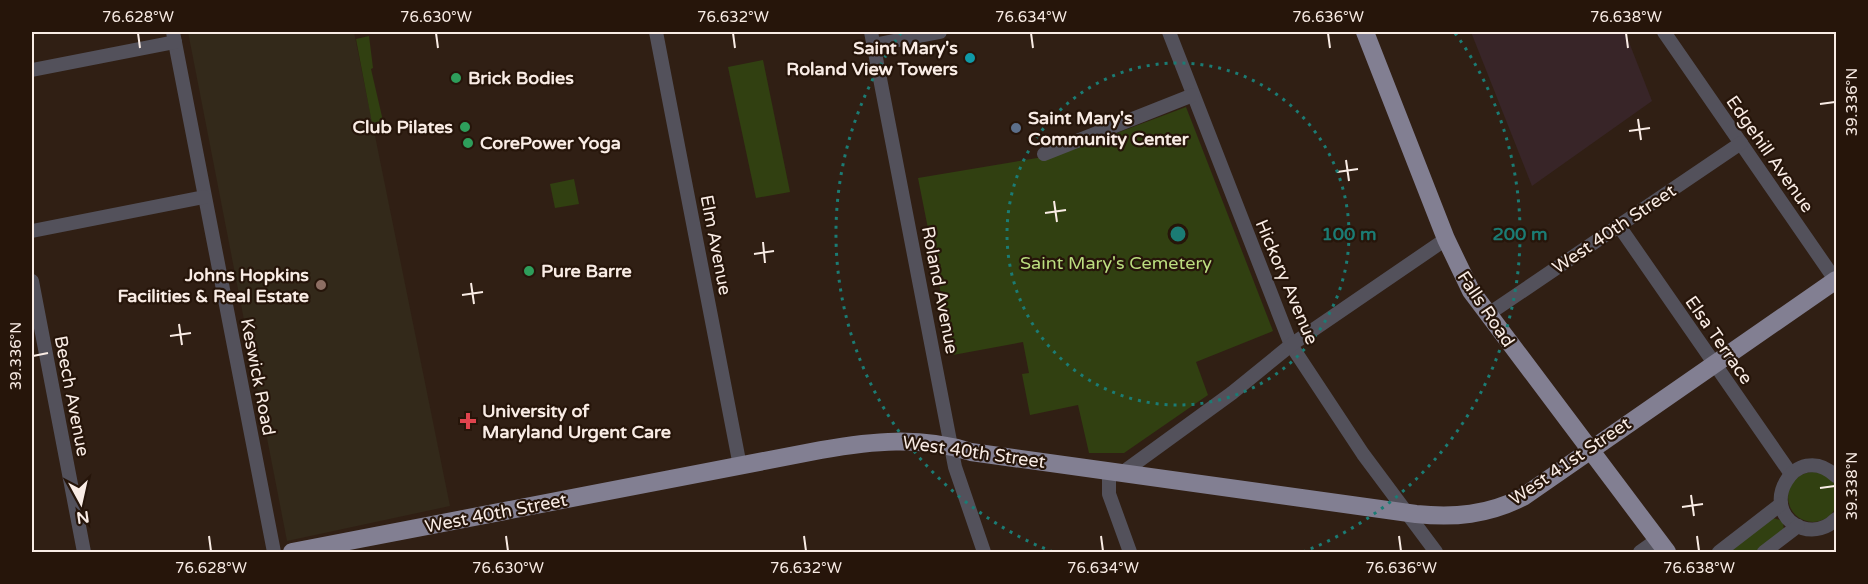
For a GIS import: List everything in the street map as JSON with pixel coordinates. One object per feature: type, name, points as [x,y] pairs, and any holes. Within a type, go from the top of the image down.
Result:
[{"type":"main road","name":"Falls Road","points":[[1365,32],[1464,278],[1487,315],[1662,546]]},
{"type":"main road","name":"West 41st Street","points":[[1115,472],[1407,513],[1452,516],[1488,512],[1523,497],[1836,280]]},
{"type":"main road","name":"West 40th Street","points":[[292,552],[873,442],[912,441],[952,446],[971,452],[1115,472]]},
{"type":"street","name":"Elm Avenue","points":[[656,32],[740,466]]},
{"type":"street","points":[[872,38],[940,32]]},
{"type":"street","name":"Hickory Avenue","points":[[1169,32],[1291,345],[1363,453],[1436,552]]},
{"type":"street","name":"Edgehill Avenue","points":[[1669,33],[1695,76],[1836,280]]},
{"type":"street","points":[[32,70],[174,37]]},
{"type":"street","name":"Keswick Road","points":[[174,37],[274,552]]},
{"type":"street","name":"Roland Avenue","points":[[872,38],[956,466],[984,552]]},
{"type":"street","points":[[1044,154],[1193,95]]},
{"type":"street","name":"West 40th Street","points":[[1487,315],[1742,143]]},
{"type":"street","points":[[32,231],[204,197]]},
{"type":"street","name":"Elsa Terrace","points":[[1619,226],[1791,474]]},
{"type":"street","points":[[1130,552],[1109,494],[1115,472],[1232,393],[1291,345],[1446,238]]},
{"type":"street","name":"Beech Avenue","points":[[32,281],[84,552]]},
{"type":"street","points":[[1835,524],[1812,530],[1798,526],[1787,517],[1781,504],[1782,488],[1791,474],[1803,467],[1817,465],[1836,476]]},
{"type":"street","points":[[1719,552],[1781,504]]},
{"type":"street","points":[[1764,552],[1798,526]]},
{"type":"street","points":[[1640,552],[1662,546]]},
{"type":"shaded area","name":"Johns Hopkins Facilities & Real Estate","points":[[188,32],[354,32],[450,506],[287,541]]},
{"type":"shaded area","points":[[1471,32],[1625,32],[1652,101],[1532,186]]},
{"type":"green space","points":[[369,36],[373,68],[371,69],[383,121],[372,123],[356,39]]},
{"type":"green space","points":[[763,60],[790,192],[756,198],[728,67]]},
{"type":"green space","name":"Saint Mary's Cemetery","points":[[1186,107],[1273,331],[1196,362],[1208,395],[1124,453],[1089,453],[1078,405],[1030,415],[1022,374],[1029,373],[1023,342],[953,355],[918,178],[1061,154]]},
{"type":"green space","points":[[574,179],[579,204],[555,208],[550,184]]},
{"type":"green space","points":[[1808,472],[1818,472],[1831,479],[1838,492],[1838,502],[1831,515],[1818,522],[1808,522],[1799,518],[1792,511],[1788,502],[1788,492],[1792,483],[1799,476]]},
{"type":"green space","points":[[1773,518],[1783,521],[1784,531],[1757,552],[1727,552]]},
{"type":"place","name":"Saint Mary's Roland View Towers","points":[[970,58]]},
{"type":"place","name":"Brick Bodies","points":[[456,78]]},
{"type":"place","name":"Club Pilates","points":[[465,127]]},
{"type":"place","name":"Saint Mary's Community Center","points":[[1016,128]]},
{"type":"place","name":"CorePower Yoga","points":[[468,143]]},
{"type":"place","name":"Pure Barre","points":[[529,271]]},
{"type":"place","name":"Johns Hopkins Facilities & Real Estate","points":[[321,285]]},
{"type":"place","name":"University of Maryland Urgent Care","points":[[468,421]]}]
